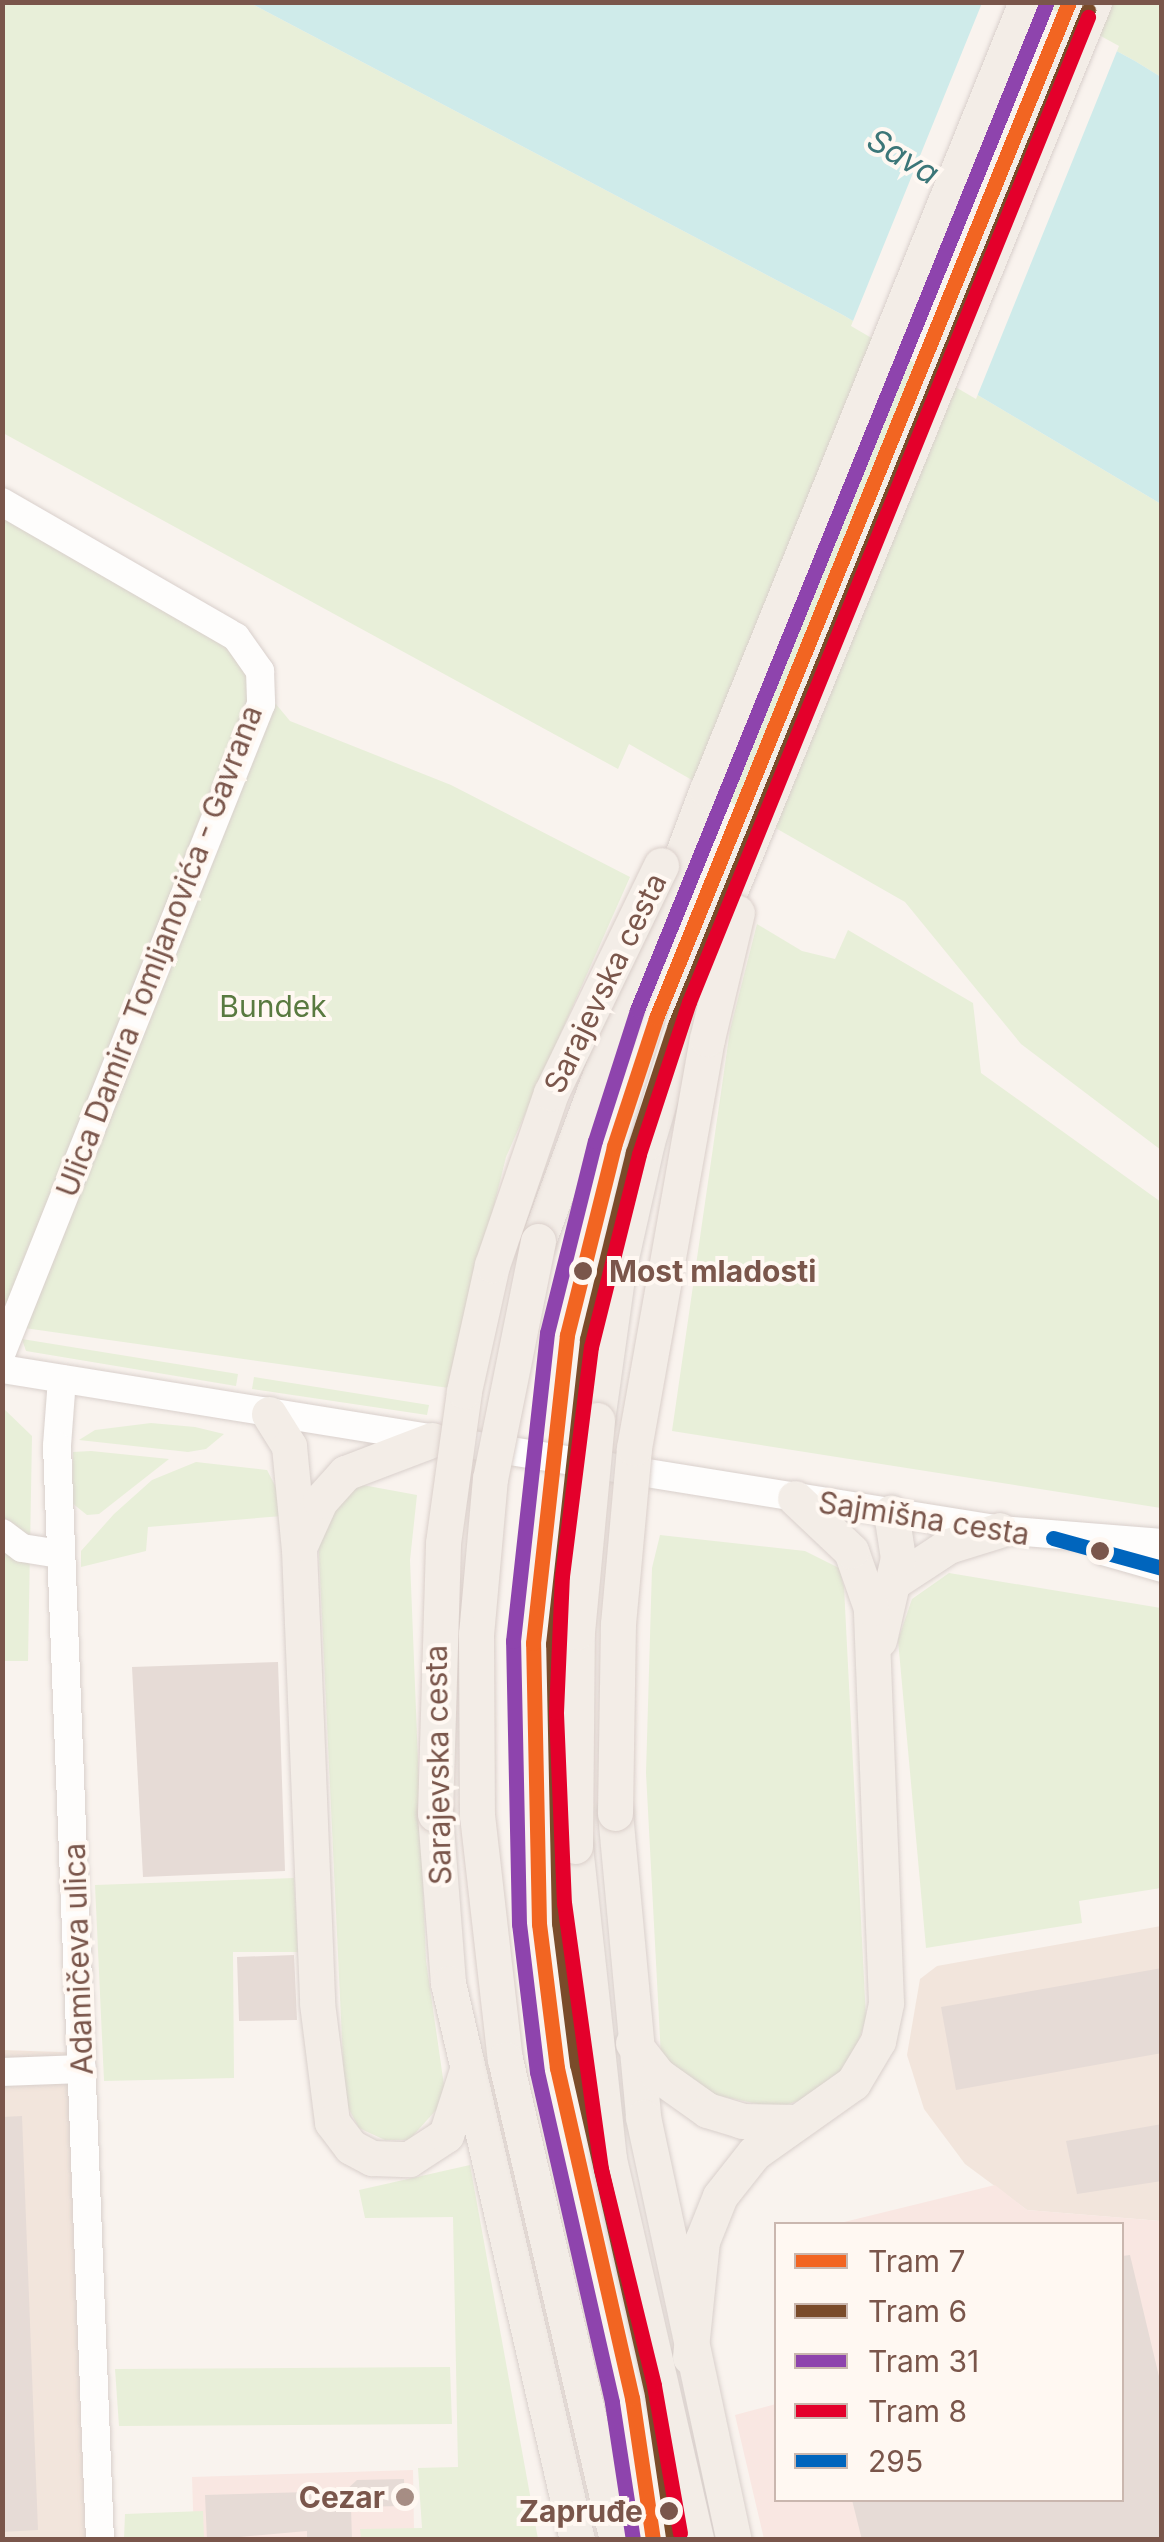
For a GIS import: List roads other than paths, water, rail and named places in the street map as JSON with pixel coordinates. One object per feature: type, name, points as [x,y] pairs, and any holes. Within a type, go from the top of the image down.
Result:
[{"type":"main road","name":"Sarajevska cesta","points":[[577,2540],[448,1983],[435,1814],[442,1543],[464,1391],[492,1264],[551,1092],[670,870],[708,790],[1026,2]]},
{"type":"main road","points":[[696,2540],[608,2159],[583,1961],[574,1746],[582,1560],[618,1271],[668,1064],[761,822],[1094,2]]},
{"type":"main road","name":"Sarajevska cesta","points":[[618,2540],[503,2043],[477,1814],[476,1634],[502,1400],[538,1241],[670,870]]},
{"type":"main road","points":[[730,908],[634,1448],[618,1624],[615,1813],[633,2043],[690,2357],[734,2540]]},
{"type":"main road","points":[[269,1414],[289,1446],[299,1549],[318,2003],[332,2122],[351,2147],[372,2158],[409,2159],[446,2135],[466,2073]]},
{"type":"main road","points":[[299,1549],[320,1501],[345,1473],[432,1440]]},
{"type":"main road","points":[[795,1498],[840,1538],[880,1582]]},
{"type":"main road","points":[[690,2357],[709,2218],[744,2164],[853,2083],[878,2041],[885,2013],[877,1646],[880,1582],[898,1541],[891,1514]]},
{"type":"main road","points":[[880,1582],[948,1546],[1000,1530]]},
{"type":"main road","points":[[633,2043],[668,2084],[707,2110],[742,2121],[798,2122]]},
{"type":"street","name":"Ulica Damira Tomljanovića - Gavrana","points":[[2,502],[236,637],[260,672],[261,704],[2,1352]]},
{"type":"street","points":[[2,1369],[795,1498]]},
{"type":"street","name":"Adamičeva ulica","points":[[62,1380],[61,1554],[100,2540]]},
{"type":"street","name":"Sajmišna cesta","points":[[795,1498],[1053,1538],[1162,1543]]},
{"type":"street","points":[[2,1533],[22,1548],[61,1554]]},
{"type":"street","name":"Sajmišna cesta","points":[[1053,1538],[1162,1568]]},
{"type":"street","points":[[2,2072],[82,2070]]},
{"type":"water","name":"Sava","points":[[250,3],[1028,3],[1135,61],[1161,77],[1161,504],[843,315]]},
{"type":"tram line","name":"31","points":[[633,2540],[612,2402],[537,2072],[519,1924],[513,1641],[547,1333],[595,1141],[637,1010],[1047,2]]},
{"type":"tram line","name":"7","points":[[653,2540],[632,2398],[557,2068],[539,1924],[533,1643],[567,1335],[614,1146],[656,1018],[1069,2]]},
{"type":"tram line","name":"6","points":[[673,2537],[652,2394],[577,2065],[559,1923],[553,1644],[587,1339],[633,1152],[675,1025],[1088,10]]},
{"type":"tram line","name":"8","points":[[680,2533],[654,2385],[601,2169],[564,1904],[556,1712],[562,1576],[591,1347],[639,1154],[689,1002],[1088,17]]},
{"type":"tram line","points":[[669,2511],[676,2540]]},
{"type":"place","name":"Most mladosti","points":[[583,1271]]},
{"type":"place","name":"Cezar","points":[[405,2497]]},
{"type":"place","name":"Zapruđe","points":[[669,2511]]},
{"type":"park label","name":"Bundek","points":[[273,1006]]}]
